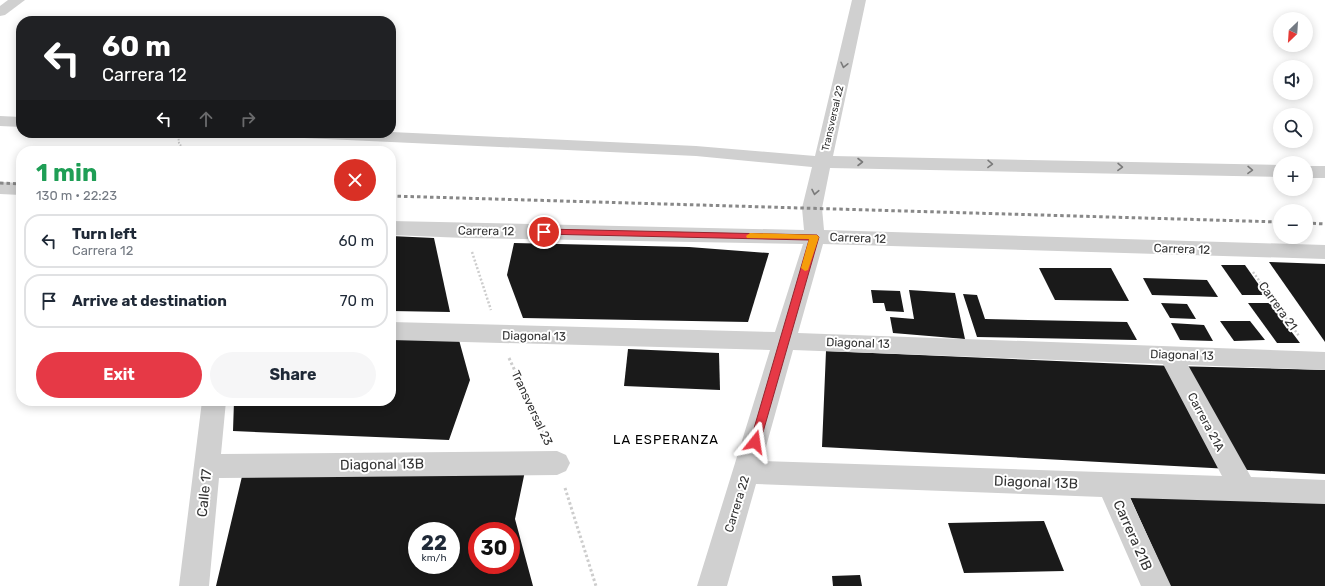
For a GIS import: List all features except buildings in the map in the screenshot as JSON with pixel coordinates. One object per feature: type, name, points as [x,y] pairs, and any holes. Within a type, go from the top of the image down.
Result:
[{"type":"street","points":[[0,12],[18,0]]},
{"type":"street","name":"Transversal 22","points":[[814,237],[812,208],[843,35],[859,0]]},
{"type":"street","points":[[0,121],[16,122]]},
{"type":"street","points":[[396,137],[696,151],[821,162],[945,163],[1273,171]]},
{"type":"street","points":[[1313,172],[1325,172]]},
{"type":"street","points":[[0,188],[16,189]]},
{"type":"street","name":"Carrera 12","points":[[396,228],[465,231],[814,237],[1238,251],[1325,252]]},
{"type":"street","name":"Carrera 22","points":[[712,586],[747,472],[814,237]]},
{"type":"street","name":"Diagonal 13","points":[[396,331],[499,335],[784,341],[1321,361]]},
{"type":"street","name":"Carrera 21A","points":[[1170,355],[1230,468],[1243,489]]},
{"type":"street","name":"Calle 17","points":[[194,586],[213,406]]},
{"type":"street","name":"Diagonal 13B","points":[[207,466],[557,463]]},
{"type":"street","name":"Diagonal 13B","points":[[747,472],[1325,492]]},
{"type":"street","name":"Carrera 21B","points":[[1110,484],[1156,586]]},
{"type":"path","name":"Transversal 23","points":[[465,231],[499,335],[557,463],[596,586]]},
{"type":"path","name":"Carrera 21","points":[[1238,251],[1321,361]]},
{"type":"railway","points":[[0,183],[16,184]]},
{"type":"railway","points":[[396,196],[1273,222]]},
{"type":"railway","points":[[1313,223],[1325,224]]},
{"type":"slow traffic","points":[[750,236],[814,237],[805,268]]},
{"type":"district","name":"LA ESPERANZA","points":[[666,439]]},
{"type":"route","points":[[544,232],[814,237],[755,442]]}]
